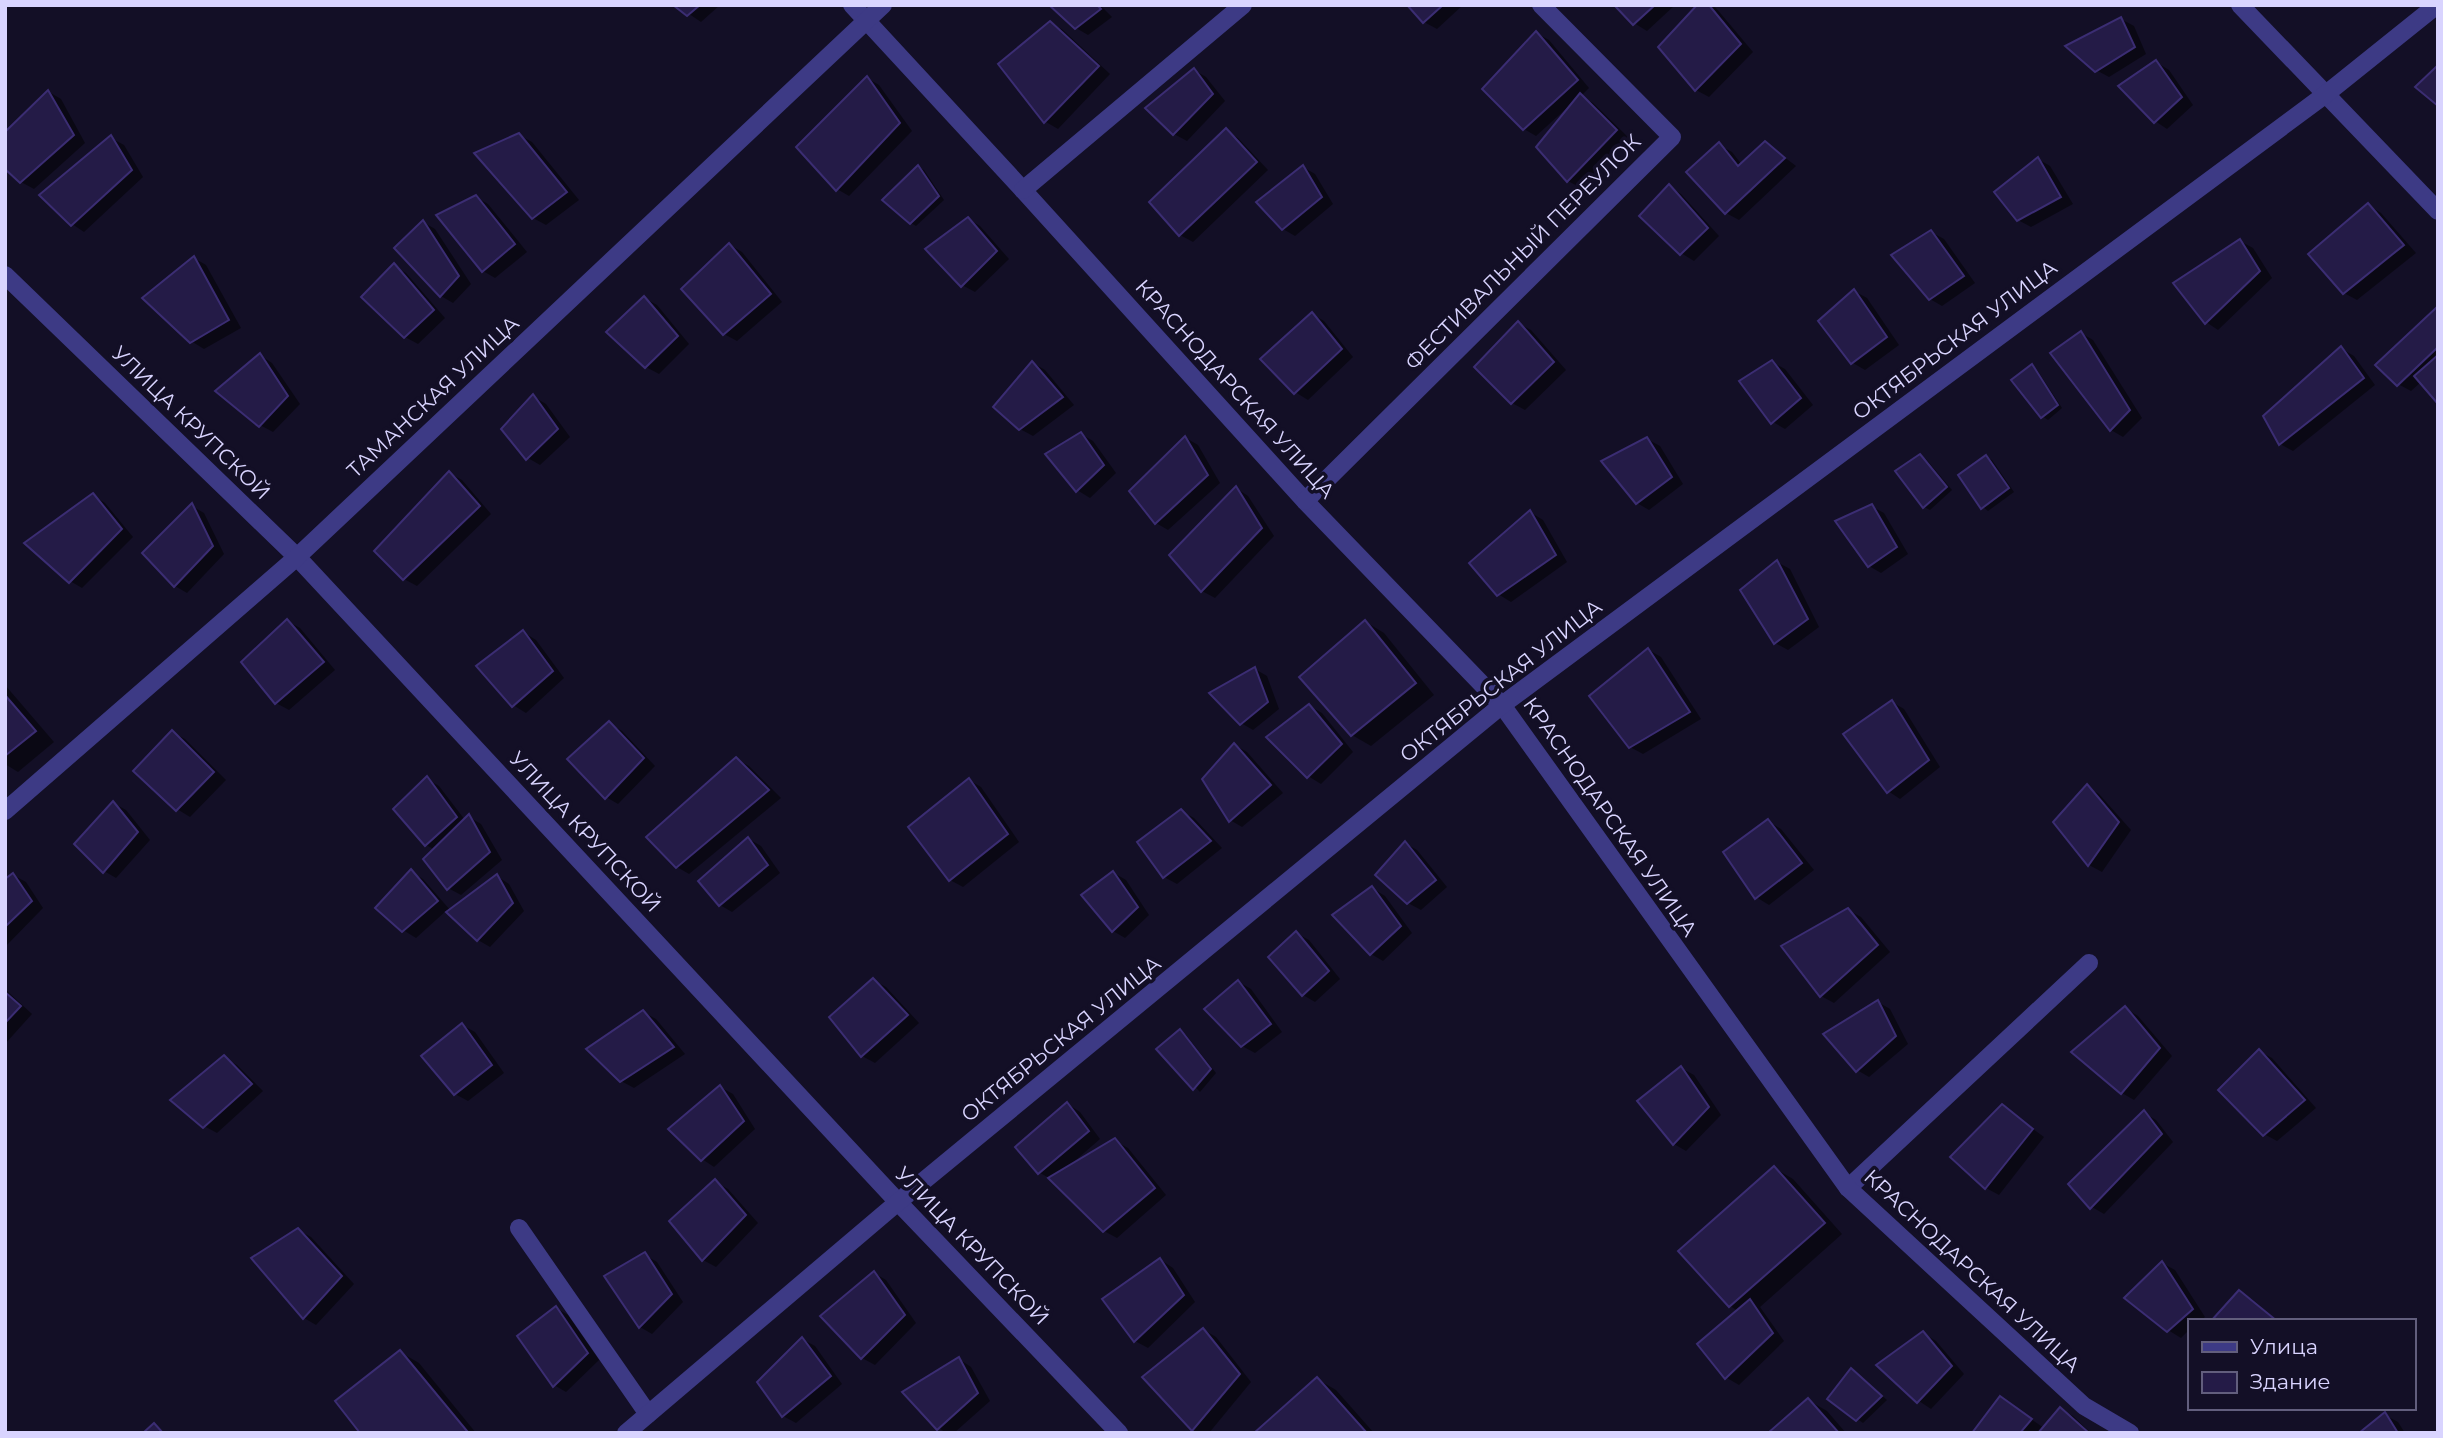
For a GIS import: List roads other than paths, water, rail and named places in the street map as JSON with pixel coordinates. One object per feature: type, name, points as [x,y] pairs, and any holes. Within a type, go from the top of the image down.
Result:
[{"type":"street","name":"КРАСНОДАРСКАЯ УЛИЦА","points":[[852,5],[1306,501],[1502,705],[1847,1188],[2084,1406],[2130,1433]]},
{"type":"street","name":"ТАМАНСКАЯ УЛИЦА","points":[[5,811],[297,557],[883,5]]},
{"type":"street","points":[[1023,190],[1243,5]]},
{"type":"street","name":"ФЕСТИВАЛЬНЫЙ ПЕРЕУЛОК","points":[[1306,501],[1672,136],[1541,5]]},
{"type":"street","points":[[2240,5],[2438,211]]},
{"type":"street","name":"ОКТЯБРЬСКАЯ УЛИЦА","points":[[626,1433],[898,1202],[1502,705],[2326,94],[2437,5]]},
{"type":"street","name":"УЛИЦА КРУПСКОЙ","points":[[5,275],[297,557],[898,1202],[1119,1433]]},
{"type":"street","points":[[1847,1188],[2089,963]]},
{"type":"street","points":[[519,1228],[648,1413]]}]
